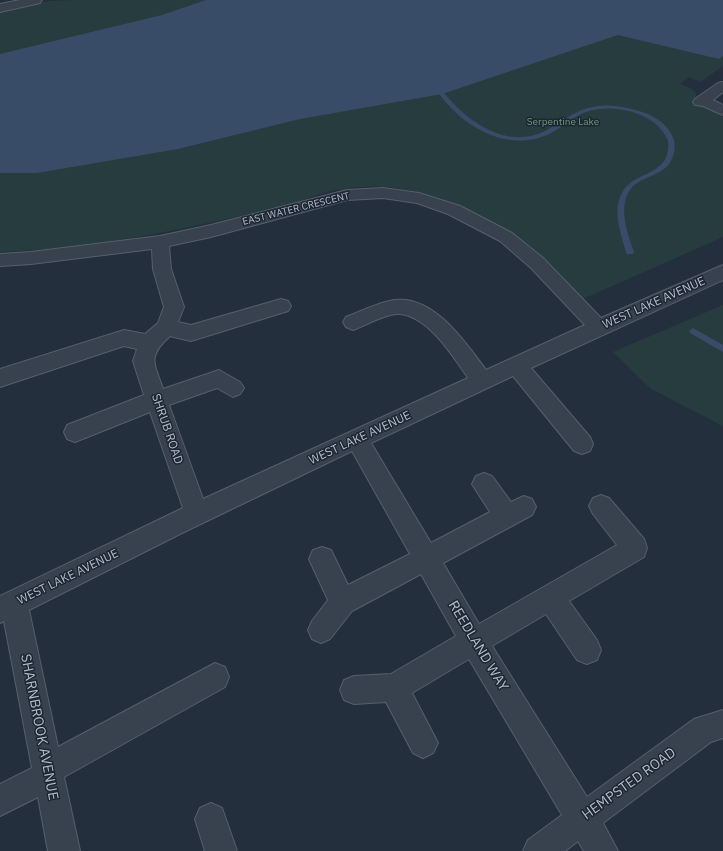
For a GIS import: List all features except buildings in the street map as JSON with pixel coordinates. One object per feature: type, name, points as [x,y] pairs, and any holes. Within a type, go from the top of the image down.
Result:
[{"type":"street","points":[[0,8],[36,0]]},
{"type":"street","points":[[696,87],[709,96],[723,111]]},
{"type":"street","name":"EAST WATER CRESCENT","points":[[0,260],[31,258],[160,242],[211,231],[347,195],[383,193],[419,198],[454,210],[506,237],[537,262],[598,327]]},
{"type":"street","points":[[0,378],[124,338],[149,343],[166,327],[174,306],[162,269],[160,242]]},
{"type":"street","name":"WEST LAKE AVENUE","points":[[7,606],[197,514],[357,439],[598,327],[723,272]]},
{"type":"street","points":[[166,327],[191,332],[281,306]]},
{"type":"street","points":[[353,322],[397,307],[421,312],[441,327],[482,381]]},
{"type":"street","name":"SHRUB ROAD","points":[[149,343],[143,360],[197,514]]},
{"type":"street","points":[[516,365],[582,444]]},
{"type":"street","points":[[75,432],[156,400],[219,378],[233,388]]},
{"type":"street","name":"REEDLAND WAY","points":[[357,439],[473,640],[602,851]]},
{"type":"street","points":[[321,630],[343,602],[427,559],[515,511],[484,484]]},
{"type":"street","points":[[354,690],[394,688],[473,640],[551,599],[635,548],[600,506]]},
{"type":"street","points":[[322,559],[343,602]]},
{"type":"street","points":[[551,599],[587,650]]},
{"type":"street","name":"SHARNBROOK AVENUE","points":[[7,606],[48,772],[64,851]]},
{"type":"street","points":[[0,801],[215,677]]},
{"type":"street","points":[[394,688],[423,743]]},
{"type":"street","name":"HEMPSTED ROAD","points":[[539,851],[704,729],[723,724]]},
{"type":"street","points":[[211,819],[221,851]]},
{"type":"green space","name":"Serpentine Lake","points":[[723,0],[723,66],[700,82],[689,77],[680,84],[692,89],[696,94],[695,101],[723,114],[723,237],[583,299],[543,257],[507,230],[451,203],[412,191],[388,187],[351,188],[331,191],[279,207],[156,234],[94,244],[0,252],[0,11],[50,1]]},
{"type":"green space","points":[[723,305],[723,426],[651,389],[613,352]]},
{"type":"water","points":[[206,0],[723,0],[723,56],[719,59],[618,35],[442,94],[300,119],[178,149],[37,173],[0,173],[0,54],[162,15]]},
{"type":"waterway","points":[[442,94],[462,116],[474,124],[487,132],[500,137],[515,139],[529,138],[544,134],[571,117],[589,109],[605,107],[621,108],[649,116],[657,121],[668,133],[671,140],[671,151],[669,160],[664,166],[658,171],[636,181],[630,186],[622,200],[622,222],[630,252]]},
{"type":"waterway","points":[[693,331],[723,349]]}]
